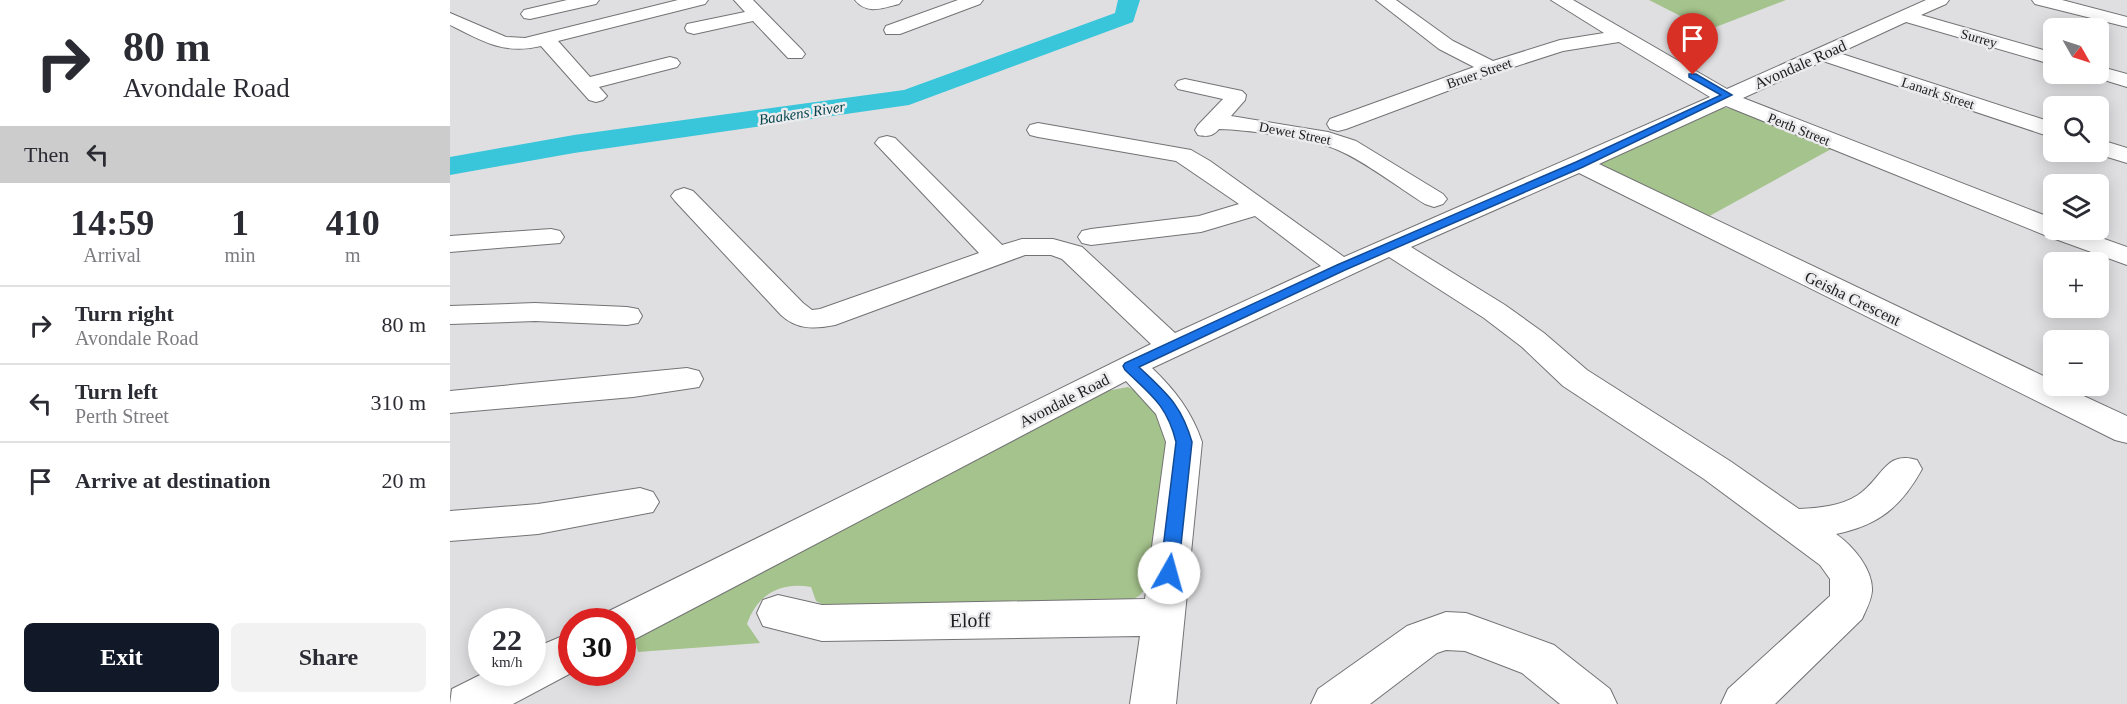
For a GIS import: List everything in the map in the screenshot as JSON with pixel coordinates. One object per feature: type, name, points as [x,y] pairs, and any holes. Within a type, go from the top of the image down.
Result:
[{"type":"street","points":[[530,7],[551,9],[590,0]]},
{"type":"street","points":[[450,18],[509,45],[525,44],[699,0]]},
{"type":"street","points":[[743,0],[795,54]]},
{"type":"street","points":[[864,0],[870,4],[893,0]]},
{"type":"street","points":[[893,30],[974,0]]},
{"type":"street","points":[[1385,0],[1446,45],[1491,68]]},
{"type":"street","name":"Perth Street","points":[[1560,0],[1728,95],[1738,104],[2043,224]]},
{"type":"street","name":"Avondale Road","points":[[636,618],[1130,366],[1341,268],[1580,164],[1940,0]]},
{"type":"street","points":[[2041,0],[2127,22]]},
{"type":"street","points":[[694,28],[758,15]]},
{"type":"street","name":"Surrey","points":[[1905,16],[2043,56]]},
{"type":"street","name":"Bruer Street","points":[[1338,124],[1491,68],[1560,46],[1623,36]]},
{"type":"street","points":[[546,40],[592,90],[670,63]]},
{"type":"street","name":"Lanark Street","points":[[1823,54],[2043,127]]},
{"type":"street","points":[[2109,75],[2127,81]]},
{"type":"street","points":[[1184,155],[1234,100],[1235,95],[1185,85]]},
{"type":"street","name":"Dewet Street","points":[[1214,122],[1241,123],[1328,139],[1348,146],[1434,199]]},
{"type":"street","points":[[1038,130],[1184,155],[1203,166],[1341,268]]},
{"type":"street","points":[[887,143],[996,255]]},
{"type":"street","points":[[2109,150],[2127,156]]},
{"type":"street","name":"Geisha Crescent","points":[[1580,164],[2127,431]]},
{"type":"street","points":[[684,196],[792,309],[801,317],[809,320],[824,318],[1022,247],[1053,247],[1072,253],[1172,347]]},
{"type":"street","points":[[1091,237],[1201,224],[1258,207]]},
{"type":"street","points":[[450,244],[551,237]]},
{"type":"street","name":"Perth Street","points":[[2083,240],[2127,257]]},
{"type":"street","points":[[1390,246],[1508,321],[1575,378],[1717,470],[1834,554],[1847,572],[1853,592],[1847,606],[1744,704]]},
{"type":"street","points":[[450,315],[536,312],[627,316]]},
{"type":"street","points":[[1130,366],[1169,405],[1179,422],[1184,442],[1153,704]]},
{"type":"street","points":[[450,402],[687,379]]},
{"type":"street","points":[[1792,524],[1832,522],[1868,508],[1883,497],[1904,470]]},
{"type":"street","points":[[450,527],[538,519],[640,502]]},
{"type":"street","name":"Eloff","points":[[778,613],[822,623],[1164,617]]},
{"type":"street","points":[[1334,704],[1422,639],[1446,632],[1466,632],[1538,659],[1594,704]]},
{"type":"street","points":[[468,704],[504,686]]},
{"type":"green space","points":[[1649,0],[1786,0],[1708,30]]},
{"type":"green space","points":[[1717,107],[1734,109],[1833,148],[1704,219],[1602,168],[1602,160]]},
{"type":"green space","points":[[1128,387],[1154,400],[1169,441],[1149,585],[1139,596],[1122,605],[837,612],[816,601],[811,587],[789,586],[771,592],[763,598],[751,614],[747,624],[760,643],[638,652],[636,636],[1101,392]]},
{"type":"waterway","name":"Baakens River","points":[[450,166],[574,144],[909,97],[1125,17],[1129,0]]},
{"type":"route","points":[[1169,573],[1184,442],[1179,422],[1169,405],[1130,366],[1341,268],[1580,164],[1728,95],[1693,75]]}]
